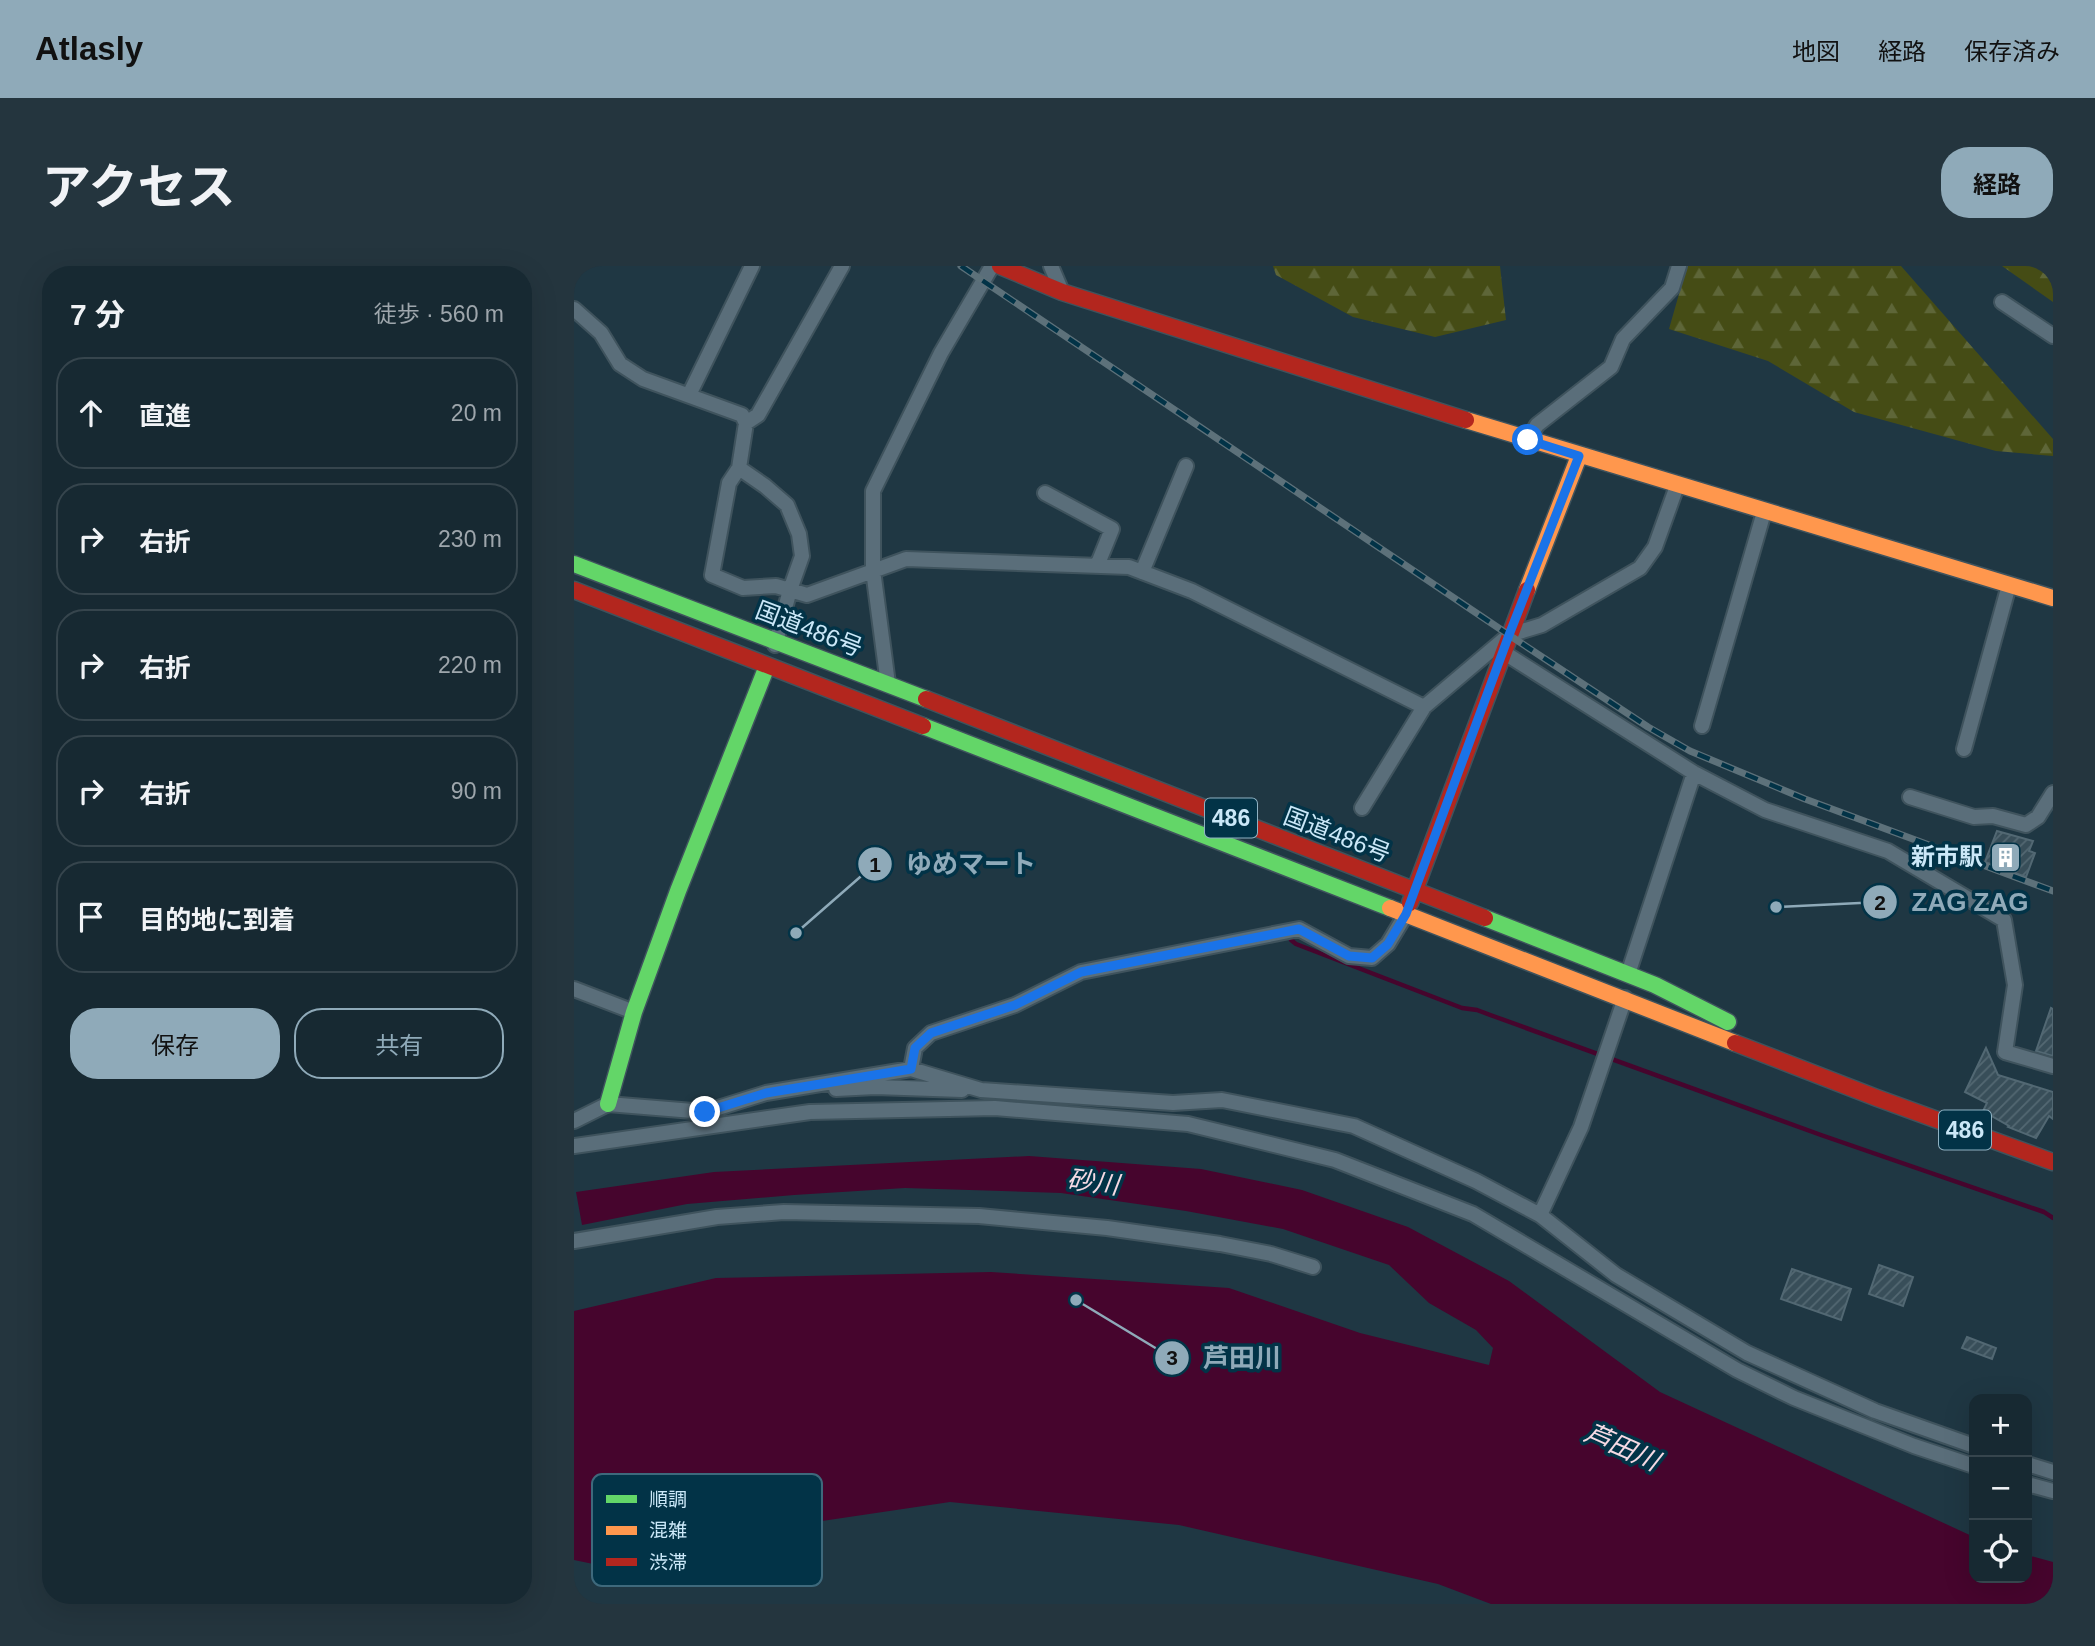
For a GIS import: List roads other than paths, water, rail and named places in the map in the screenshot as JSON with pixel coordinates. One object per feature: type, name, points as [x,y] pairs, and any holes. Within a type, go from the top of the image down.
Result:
[{"type":"main road","points":[[1000,266],[1062,292],[1528,440],[2053,598]]},
{"type":"main road","points":[[1406,914],[1509,635],[1579,456]]},
{"type":"main road","name":"国道486号","points":[[574,564],[777,640],[1628,974],[1668,991],[1877,1098]]},
{"type":"main road","name":"国道486号","points":[[574,590],[1877,1098],[2053,1162]]},
{"type":"main road","points":[[608,1104],[634,1012],[678,891],[767,666]]},
{"type":"street","points":[[689,395],[752,266]]},
{"type":"street","points":[[746,423],[758,415],[842,266]]},
{"type":"street","points":[[888,684],[873,570],[873,491],[941,353],[992,266]]},
{"type":"street","points":[[1051,266],[1062,292]]},
{"type":"street","points":[[1528,440],[1537,425],[1611,367],[1623,338],[1672,288],[1679,266]]},
{"type":"street","points":[[2002,302],[2053,336]]},
{"type":"street","points":[[574,309],[601,332],[620,364],[643,379],[742,415],[746,423],[739,468],[729,483],[712,575],[743,588],[776,586],[807,595],[906,559],[1129,567],[1192,591],[1424,707]]},
{"type":"street","points":[[1142,572],[1186,466]]},
{"type":"street","points":[[739,468],[765,485],[787,505],[799,534],[802,556],[767,666]]},
{"type":"street","points":[[1362,808],[1424,707],[1509,635],[1542,625],[1640,568],[1655,547],[1677,485]]},
{"type":"street","points":[[1045,493],[1112,529],[1097,566]]},
{"type":"street","points":[[1702,726],[1764,512]]},
{"type":"street","points":[[1964,749],[2009,585]]},
{"type":"street","points":[[1503,652],[1694,773],[1765,810],[1888,851],[2004,920],[2015,985],[2005,1052],[2053,1066]]},
{"type":"street","points":[[1628,974],[1694,773]]},
{"type":"street","points":[[1910,797],[1974,817],[1993,816],[2026,825],[2038,817],[2053,793]]},
{"type":"street","points":[[911,1069],[915,1048],[931,1033],[1015,1005],[1081,972],[1299,929],[1349,956],[1372,958],[1388,944],[1406,914]]},
{"type":"street","points":[[574,989],[634,1012]]},
{"type":"street","points":[[1540,1215],[1581,1128],[1625,999]]},
{"type":"street","points":[[574,1121],[608,1104],[705,1112],[766,1093],[911,1069],[981,1090]]},
{"type":"street","points":[[766,1093],[875,1087],[981,1090],[1173,1103],[1222,1100],[1354,1126],[1476,1181],[1540,1215],[1616,1276],[1747,1353],[1875,1411],[1969,1444]]},
{"type":"street","points":[[574,1146],[810,1112],[995,1108],[1188,1124],[1335,1160],[1473,1214],[1737,1370],[1771,1387],[1914,1446],[1969,1464]]},
{"type":"street","points":[[705,1112],[713,1126]]},
{"type":"street","points":[[574,1241],[717,1217],[784,1212],[979,1216],[1107,1228],[1220,1244],[1271,1254],[1313,1267]]},
{"type":"street","points":[[2032,1466],[2053,1472]]},
{"type":"street","points":[[2032,1485],[2053,1490]]},
{"type":"water","name":"砂川","points":[[1029,1156],[1201,1169],[1302,1190],[1408,1227],[1509,1281],[1660,1392],[1969,1535],[1969,1583],[2032,1583],[2032,1556],[2053,1562],[2053,1604],[1491,1604],[1438,1584],[1179,1525],[950,1502],[822,1521],[822,1474],[592,1474],[592,1564],[574,1560],[574,1311],[716,1278],[991,1272],[1229,1288],[1360,1333],[1489,1365],[1493,1348],[1476,1330],[1429,1303],[1389,1265],[1283,1229],[1186,1211],[1061,1193],[905,1188],[687,1204],[582,1225],[576,1192],[714,1172]]},
{"type":"waterway","points":[[1291,940],[1462,1008],[1477,1010],[1821,1135],[2044,1212],[2053,1218]]},
{"type":"railway","points":[[961,266],[1648,727],[1690,751],[1805,799],[2053,891]]},
{"type":"place","name":"新市駅","points":[[2006,857]]},
{"type":"place","name":"ZAG ZAG","points":[[1776,907]]},
{"type":"place","name":"ゆめマート","points":[[796,933]]},
{"type":"place","name":"芦田川","points":[[1076,1300]]}]
